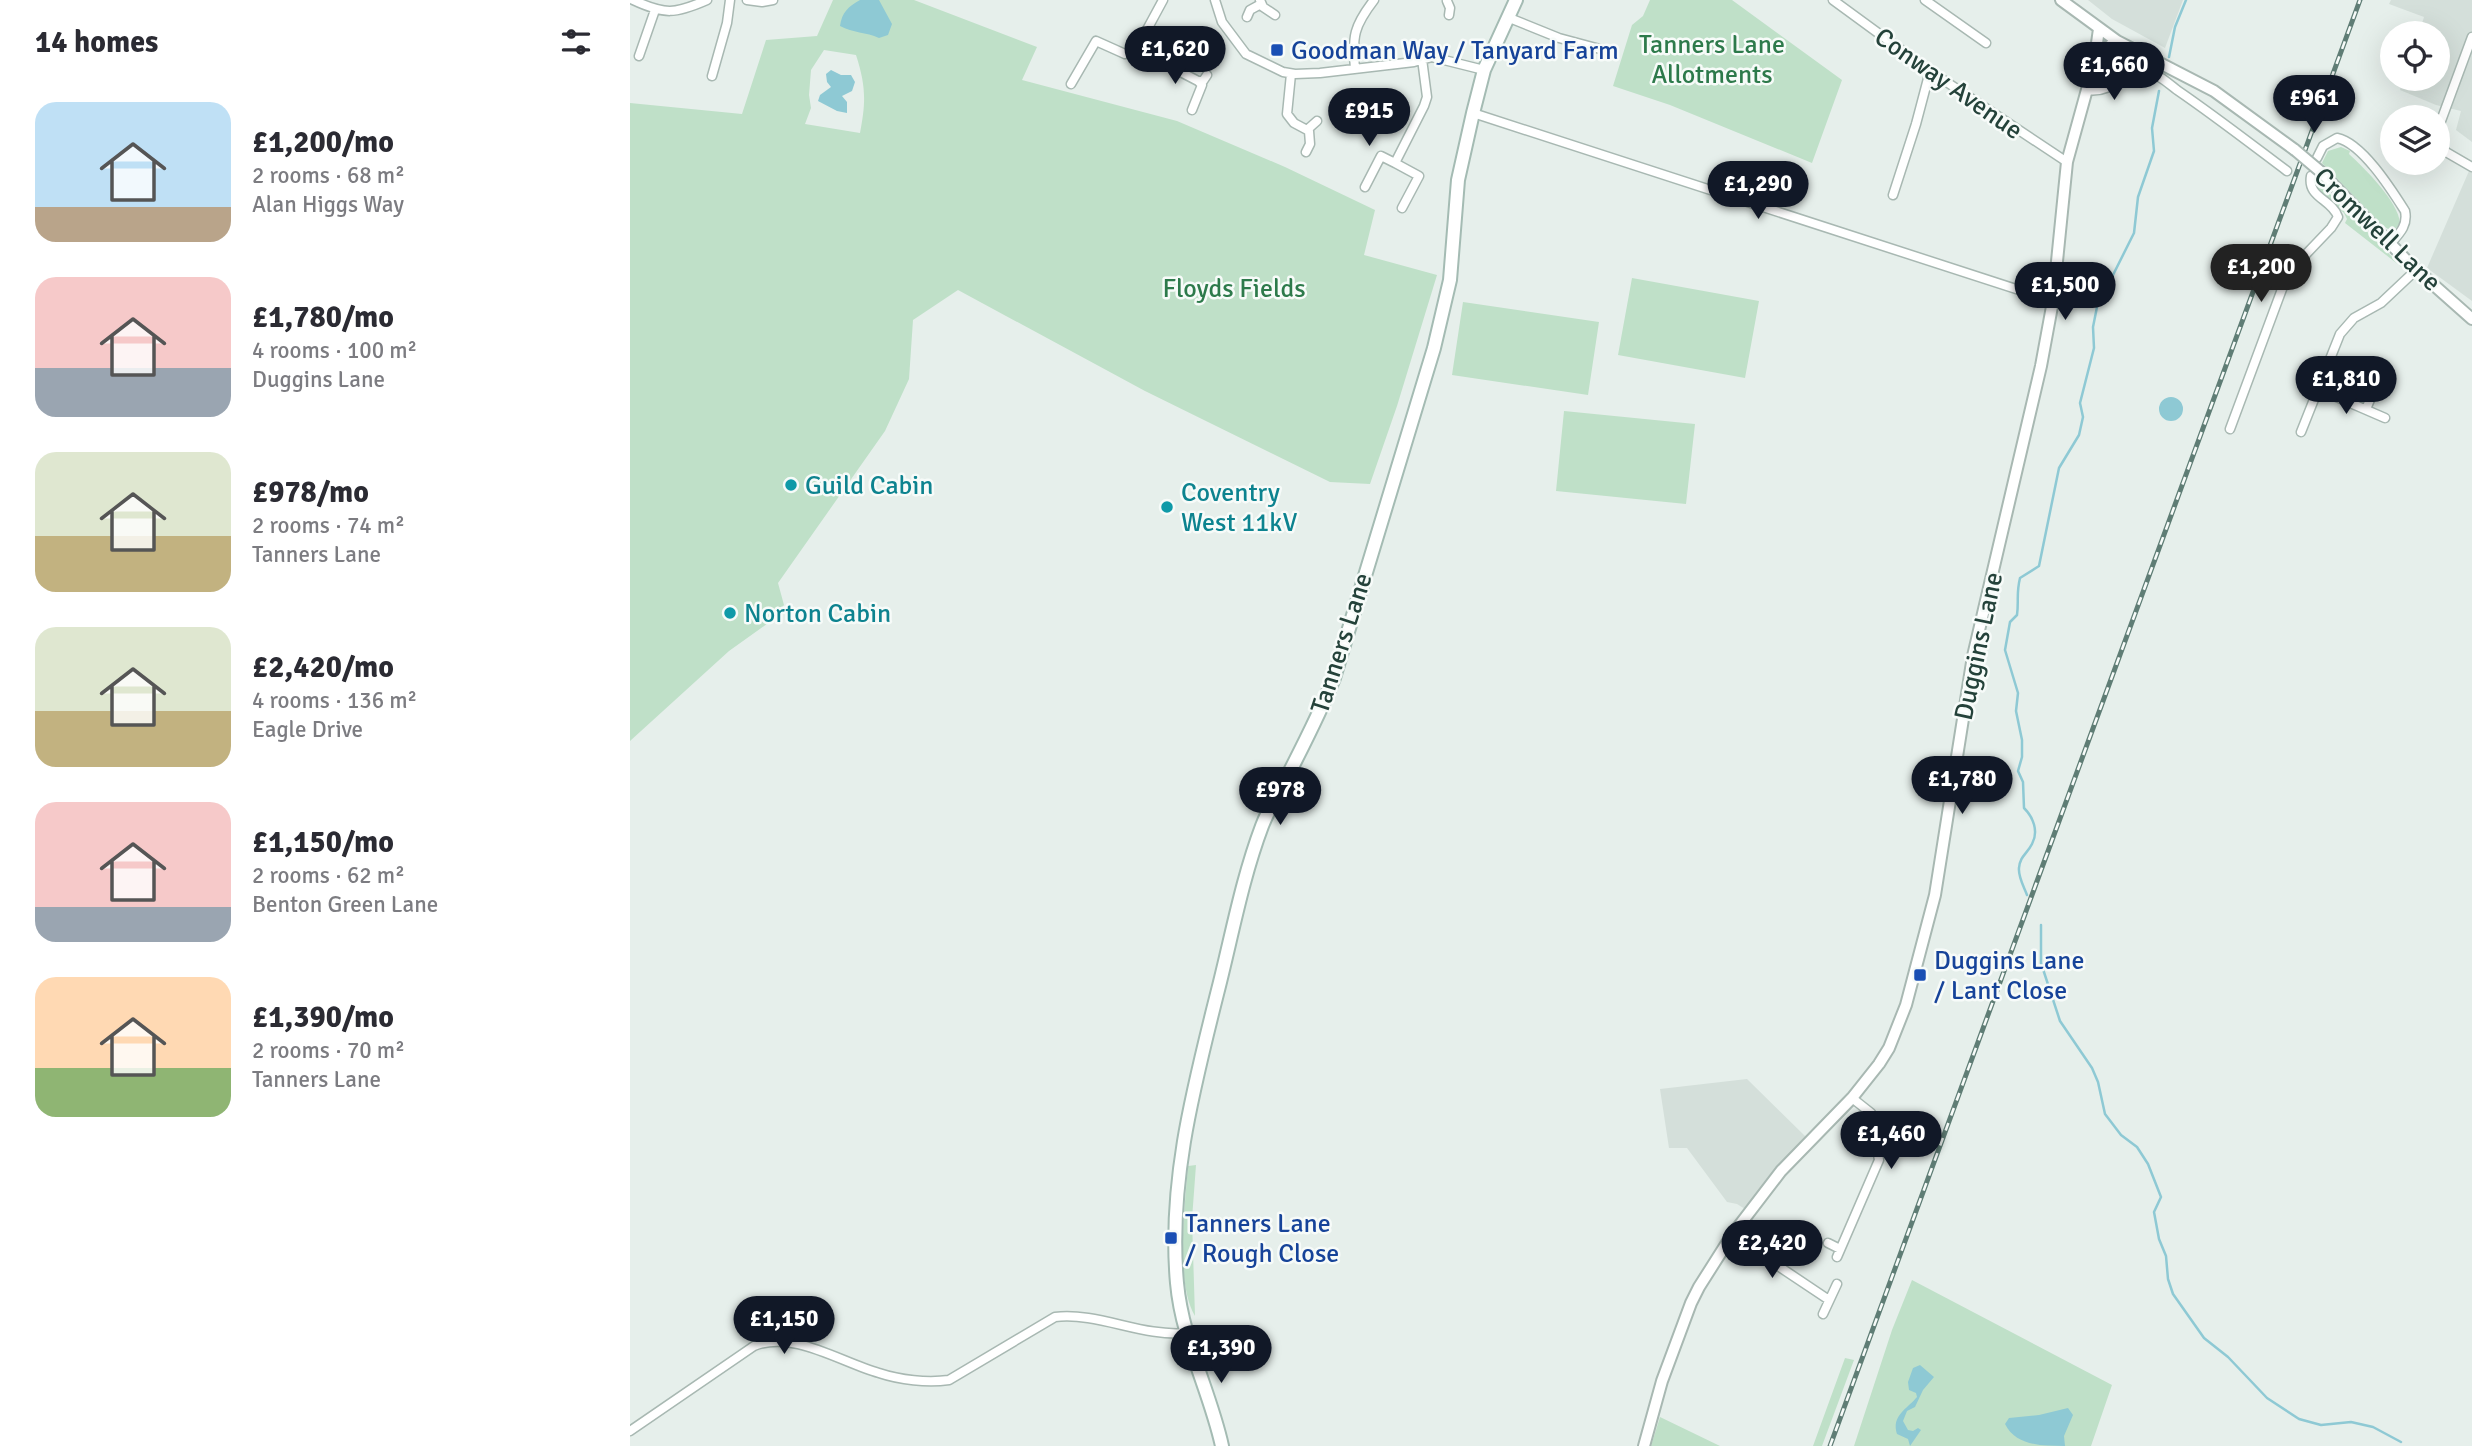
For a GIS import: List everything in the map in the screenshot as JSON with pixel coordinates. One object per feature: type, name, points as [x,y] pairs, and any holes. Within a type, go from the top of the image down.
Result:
[{"type":"main road","name":"Tanners Lane","points":[[1222,1446],[1186,1333],[1177,1286],[1176,1221],[1182,1145],[1191,1095],[1241,896],[1263,823],[1321,711],[1334,678],[1434,348],[1450,280],[1458,180],[1473,113],[1484,70],[1516,0]]},
{"type":"street","points":[[633,0],[666,12],[708,0]]},
{"type":"street","points":[[712,76],[727,23],[730,0]]},
{"type":"street","points":[[747,0],[774,0]]},
{"type":"street","points":[[1141,48],[1143,37],[1163,0]]},
{"type":"street","points":[[1215,0],[1227,31],[1246,54],[1291,74],[1441,58],[1484,70]]},
{"type":"street","points":[[1355,69],[1354,33],[1374,0]]},
{"type":"street","name":"Conway Avenue","points":[[1833,0],[1930,71],[2067,162]]},
{"type":"street","points":[[1925,0],[1986,43]]},
{"type":"street","name":"Cromwell Lane","points":[[2061,0],[2117,41],[2214,91],[2276,135],[2295,150],[2316,174],[2391,243],[2416,270],[2472,319]]},
{"type":"street","points":[[1449,15],[1450,8],[1446,1],[1458,1]]},
{"type":"street","points":[[1247,17],[1250,10],[1260,2],[1275,15]]},
{"type":"street","points":[[639,56],[655,10]]},
{"type":"street","points":[[1507,17],[1559,38],[1600,49]]},
{"type":"street","name":"Duggins Lane","points":[[1644,1446],[1662,1381],[1690,1303],[1732,1235],[1781,1171],[1866,1082],[1889,1048],[1906,1005],[1935,895],[1973,656],[2041,366],[2053,301],[2067,162],[2094,64],[2099,29]]},
{"type":"street","points":[[2447,105],[2472,37]]},
{"type":"street","points":[[1071,84],[1096,41],[1125,54],[1141,48]]},
{"type":"street","name":"Duggins Lane","points":[[2094,64],[2105,49],[2117,41]]},
{"type":"street","points":[[1141,48],[1150,57],[1202,85],[1192,110]]},
{"type":"street","points":[[1395,163],[1424,106],[1426,97],[1422,59]]},
{"type":"street","points":[[2086,90],[2098,92],[2108,89],[2128,72],[2144,70],[2199,104],[2287,171]]},
{"type":"street","points":[[1893,195],[1930,71]]},
{"type":"street","points":[[1291,74],[1287,114],[1294,122],[1308,129]]},
{"type":"street","points":[[1198,81],[1203,81],[1207,75]]},
{"type":"street","points":[[1473,113],[2053,301]]},
{"type":"street","points":[[1308,129],[1317,121]]},
{"type":"street","points":[[1306,152],[1310,144],[1308,129]]},
{"type":"street","points":[[2317,158],[2323,146],[2337,138],[2346,140],[2375,169],[2405,211],[2404,227],[2391,243]]},
{"type":"street","points":[[2450,155],[2472,167]]},
{"type":"street","points":[[1365,187],[1381,156],[1419,176],[1402,208]]},
{"type":"street","points":[[2230,429],[2288,273],[2331,228],[2338,217],[2336,211],[2314,193],[2310,183],[2316,174]]},
{"type":"street","points":[[2301,432],[2340,334],[2347,324],[2391,295],[2416,270]]},
{"type":"street","points":[[2366,409],[2385,365]]},
{"type":"street","points":[[2318,389],[2385,418]]},
{"type":"street","points":[[1828,1242],[1839,1253],[1880,1160],[1871,1113],[1852,1098]]},
{"type":"street","points":[[1732,1235],[1829,1300]]},
{"type":"street","points":[[1823,1314],[1837,1284]]},
{"type":"street","points":[[630,1431],[754,1346],[768,1341],[796,1343],[882,1374],[934,1382],[949,1380],[1055,1317],[1074,1315],[1167,1335],[1186,1333]]},
{"type":"shaded area","points":[[2088,0],[2183,0],[2165,48],[2112,19]]},
{"type":"shaded area","points":[[2391,0],[2472,0],[2472,142],[2456,130],[2461,111],[2450,108],[2450,105],[2436,105],[2402,91],[2450,91],[2450,21],[2423,21],[2424,17],[2389,4]]},
{"type":"shaded area","points":[[2472,164],[2472,301],[2427,268]]},
{"type":"shaded area","points":[[1747,1079],[1806,1137],[1774,1171],[1745,1209],[1727,1202],[1687,1148],[1669,1148],[1660,1089]]},
{"type":"green space","name":"Floyds Fields","points":[[833,0],[914,0],[1037,47],[1022,80],[1177,121],[1285,167],[1375,210],[1364,255],[1437,275],[1370,484],[1330,482],[1145,391],[958,290],[913,320],[909,379],[885,431],[778,583],[784,605],[771,621],[729,651],[630,741],[630,103],[742,114],[766,40],[817,36]],"holes":[[[824,50],[856,55],[864,94],[860,133],[805,124],[811,108],[811,70]]]},
{"type":"green space","name":"Tanners Lane Allotments","points":[[1650,0],[1732,0],[1842,80],[1812,163],[1670,105],[1613,86],[1632,25],[1643,16]]},
{"type":"green space","points":[[2341,147],[2350,151],[2349,154],[2387,195],[2398,214],[2400,223],[2396,228],[2390,230],[2383,226],[2322,163],[2328,151]]},
{"type":"green space","points":[[2315,179],[2404,269],[2345,223],[2347,219],[2344,213],[2318,190]]},
{"type":"green space","points":[[1632,278],[1759,301],[1745,378],[1618,355]]},
{"type":"green space","points":[[1463,302],[1599,322],[1588,395],[1452,375]]},
{"type":"green space","points":[[1564,411],[1695,424],[1686,504],[1556,491]]},
{"type":"green space","points":[[1196,1165],[1192,1219],[1195,1316],[1185,1284],[1183,1243],[1188,1166]]},
{"type":"green space","points":[[1912,1280],[2112,1385],[2091,1446],[1854,1446],[1892,1330]]},
{"type":"green space","points":[[1845,1358],[1854,1360],[1822,1446],[1813,1446]]},
{"type":"green space","points":[[1660,1417],[1720,1446],[1651,1446]]},
{"type":"water","points":[[860,0],[879,0],[892,24],[888,35],[879,38],[840,26],[846,10]]},
{"type":"water","points":[[831,70],[841,75],[851,75],[855,82],[852,91],[842,96],[847,102],[847,113],[818,101],[820,95],[831,87],[826,74]]},
{"type":"water","points":[[2171,397],[2180,400],[2183,409],[2180,418],[2171,421],[2162,418],[2159,409],[2162,400]]},
{"type":"water","points":[[1920,1365],[1934,1377],[1923,1390],[1915,1407],[1907,1411],[1903,1421],[1908,1430],[1921,1430],[1910,1446],[1908,1439],[1897,1434],[1896,1422],[1917,1397],[1916,1393],[1909,1390],[1908,1382],[1913,1368]]},
{"type":"water","points":[[2068,1408],[2073,1415],[2064,1436],[2065,1446],[2023,1441],[2005,1424],[2009,1418]]},
{"type":"waterway","points":[[2169,57],[2175,27],[2186,0]]},
{"type":"waterway","points":[[2027,895],[2019,868],[2034,839],[2035,829],[2024,808],[2023,782],[2018,771],[2022,757],[2022,740],[2016,711],[2018,693],[2005,650],[2010,622],[2017,615],[2020,578],[2039,566],[2059,468],[2079,435],[2083,417],[2080,403],[2094,348],[2093,327],[2097,307],[2134,233],[2138,197],[2154,151],[2152,128],[2159,91]]},
{"type":"waterway","points":[[2041,925],[2041,963],[2060,1021],[2092,1068],[2105,1114],[2121,1135],[2137,1147],[2148,1164],[2161,1197],[2154,1212],[2173,1294],[2204,1338],[2228,1357],[2267,1398],[2299,1419],[2321,1425],[2351,1422],[2373,1427],[2401,1442]]},
{"type":"railway","points":[[1830,1446],[2360,0]]},
{"type":"place","name":"Goodman Way / Tanyard Farm","points":[[1277,50]]},
{"type":"place","name":"Guild Cabin","points":[[791,485]]},
{"type":"place","name":"Coventry West 11kV","points":[[1167,507]]},
{"type":"place","name":"Norton Cabin","points":[[730,613]]},
{"type":"place","name":"Duggins Lane / Lant Close","points":[[1920,975]]},
{"type":"place","name":"Tanners Lane / Rough Close","points":[[1171,1238]]}]
